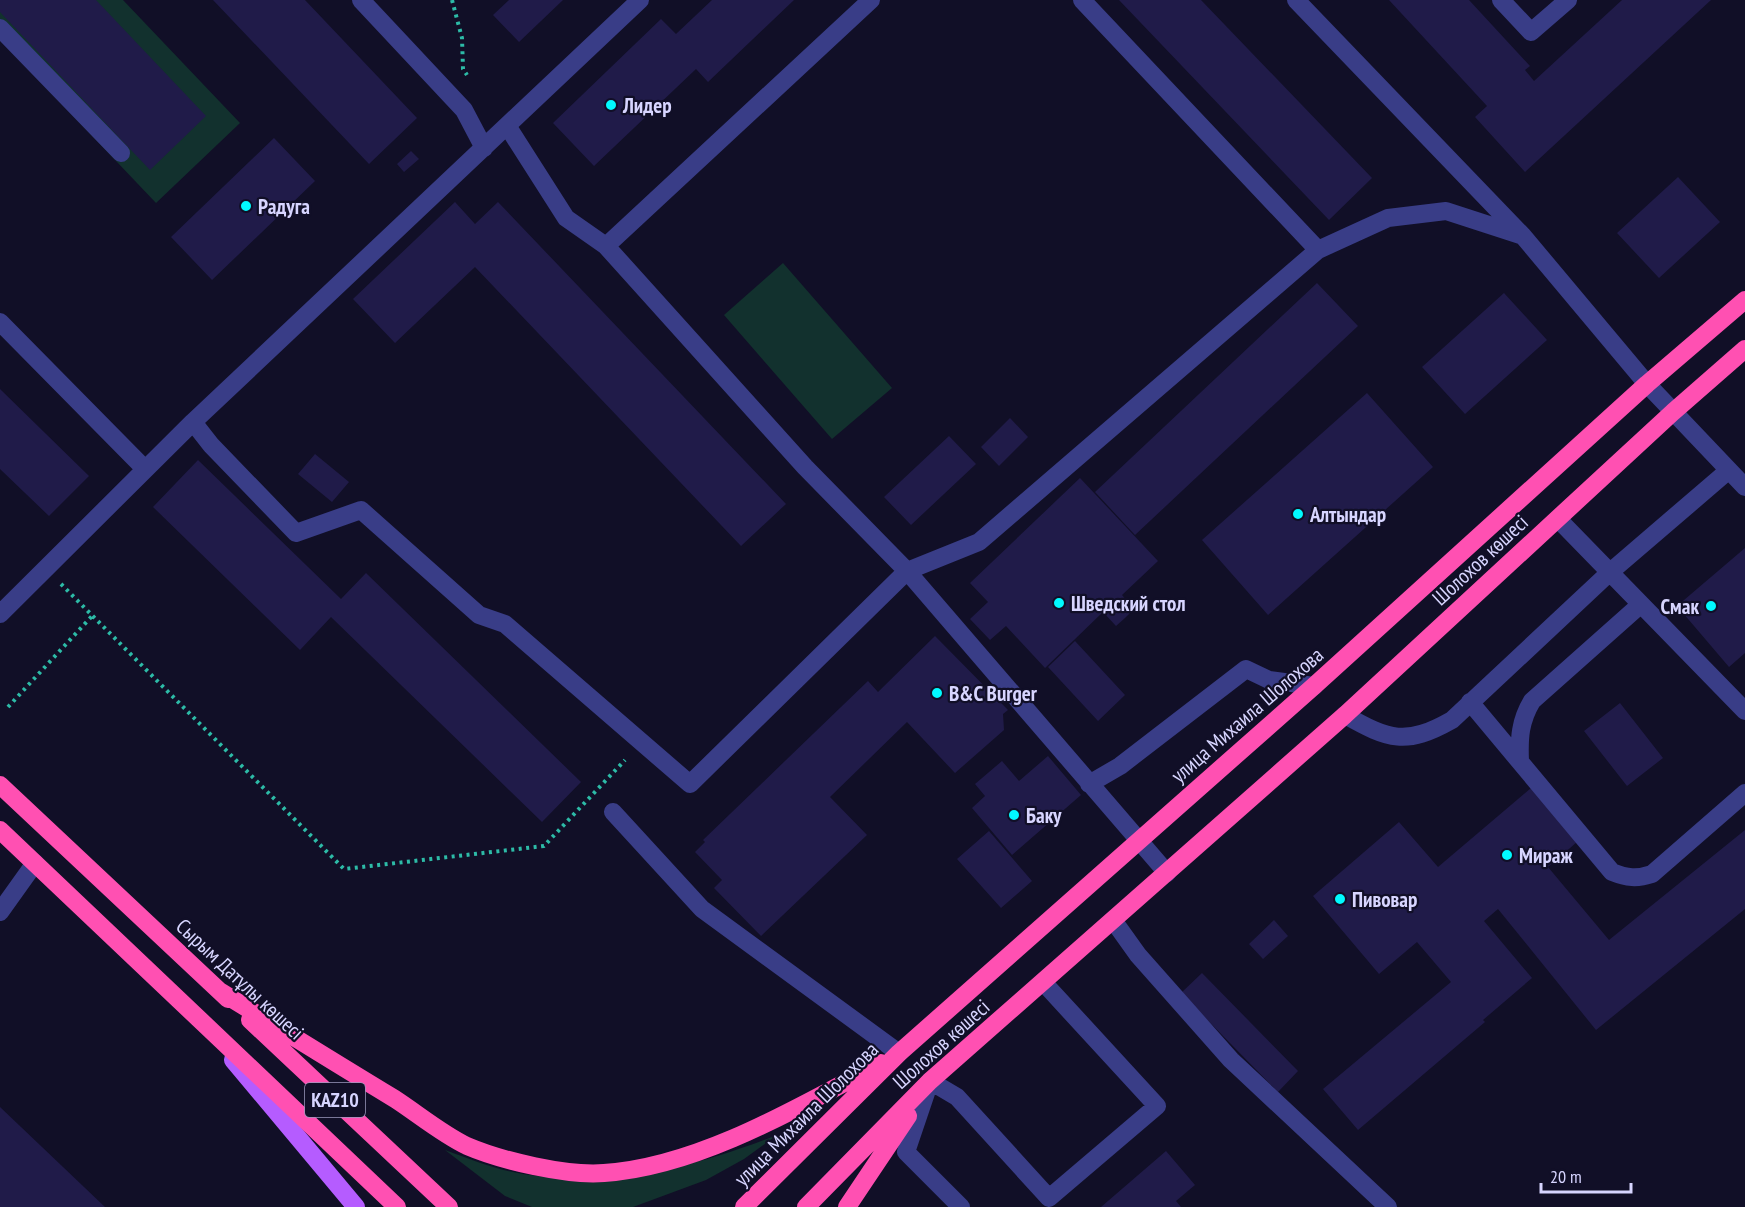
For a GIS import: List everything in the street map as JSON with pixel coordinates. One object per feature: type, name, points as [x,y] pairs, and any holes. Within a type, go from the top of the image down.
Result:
[{"type":"highway","name":"Шолохов көшесі","points":[[1384,622],[1647,384],[1745,300]]},
{"type":"highway","name":"Шолохов көшесі","points":[[1167,873],[1345,715],[1673,412],[1745,350]]},
{"type":"highway","name":"улица Михаила Шолохова","points":[[1138,840],[1384,622]]},
{"type":"highway","name":"Сырым Датұлы көшесі","points":[[0,784],[449,1207]]},
{"type":"highway","name":"KAZ10","points":[[0,830],[397,1207]]},
{"type":"highway","name":"Шолохов көшесі","points":[[899,1053],[1138,840]]},
{"type":"highway","points":[[1113,920],[1167,873]]},
{"type":"highway","name":"Шолохов көшесі","points":[[806,1207],[930,1081],[1113,920]]},
{"type":"highway","points":[[221,992],[467,1145],[520,1163],[603,1173],[647,1167],[690,1154],[782,1116],[899,1053]]},
{"type":"highway","name":"улица Михаила Шолохова","points":[[744,1207],[899,1053]]},
{"type":"highway","points":[[848,1207],[930,1081]]},
{"type":"main road","points":[[197,1017],[356,1207]]},
{"type":"lane","points":[[361,0],[464,110],[484,148]]},
{"type":"lane","points":[[0,614],[193,422],[640,0]]},
{"type":"lane","points":[[606,246],[871,0]]},
{"type":"lane","points":[[1082,0],[1318,250]]},
{"type":"lane","points":[[1296,0],[1523,236],[1647,384],[1745,487]]},
{"type":"lane","points":[[1501,0],[1531,33],[1568,0]]},
{"type":"lane","points":[[0,28],[121,153]]},
{"type":"lane","points":[[508,127],[566,218],[606,246],[805,467],[907,571],[1167,873]]},
{"type":"lane","points":[[193,422],[211,445],[296,533],[361,510],[479,615],[506,624],[690,784],[907,571],[979,542],[1318,250],[1388,219],[1446,211],[1523,236]]},
{"type":"lane","points":[[0,322],[145,469]]},
{"type":"lane","points":[[1345,715],[1379,735],[1402,737],[1427,734],[1452,720],[1609,573],[1729,470]]},
{"type":"lane","points":[[1558,519],[1745,711]]},
{"type":"lane","points":[[1520,761],[1519,731],[1523,716],[1532,701],[1640,605]]},
{"type":"lane","points":[[1089,784],[1120,765],[1246,669],[1269,681],[1314,686]]},
{"type":"lane","points":[[1470,702],[1612,872],[1624,877],[1638,879],[1652,874],[1745,793]]},
{"type":"lane","points":[[613,812],[702,909],[899,1053]]},
{"type":"lane","points":[[0,912],[35,862]]},
{"type":"lane","points":[[1113,920],[1138,955],[1231,1060],[1388,1207]]},
{"type":"lane","points":[[961,1207],[906,1152],[930,1081],[957,1097],[1049,1198],[1157,1106],[1043,982]]},
{"type":"path","points":[[452,0],[462,38],[463,69],[470,78]]},
{"type":"path","points":[[46,568],[344,870],[544,846],[642,742]]},
{"type":"path","points":[[8,707],[93,615]]},
{"type":"green space","points":[[0,0],[123,0],[240,123],[156,203],[0,39]]},
{"type":"green space","points":[[783,263],[892,388],[832,439],[724,315]]},
{"type":"green space","points":[[777,1135],[744,1159],[706,1180],[633,1207],[532,1207],[505,1196],[445,1150],[483,1164],[523,1174],[556,1178],[588,1178],[652,1172],[684,1165],[715,1157]]},
{"type":"building","points":[[0,0],[96,0],[206,116],[150,170],[0,12]]},
{"type":"building","points":[[213,0],[305,0],[417,118],[369,164]]},
{"type":"building","points":[[509,0],[563,0],[519,42],[493,15]]},
{"type":"building","points":[[712,0],[794,0],[708,82],[696,69],[594,166],[553,123],[661,19],[676,34]]},
{"type":"building","points":[[1119,0],[1201,0],[1372,178],[1329,220]]},
{"type":"building","points":[[1389,0],[1469,0],[1530,66],[1525,70],[1534,81],[1622,0],[1711,0],[1525,172],[1475,117],[1487,106]]},
{"type":"building","name":"Радуга","points":[[274,138],[315,181],[212,280],[171,237]]},
{"type":"building","points":[[411,151],[419,159],[404,172],[397,164]]},
{"type":"building","points":[[1678,177],[1720,222],[1659,278],[1617,233]]},
{"type":"building","points":[[455,202],[475,224],[498,202],[786,504],[741,546],[475,267],[395,343],[353,299]]},
{"type":"building","points":[[1317,283],[1358,326],[1135,535],[1095,492]]},
{"type":"building","points":[[1504,293],[1547,340],[1465,414],[1422,367]]},
{"type":"building","points":[[0,389],[89,476],[49,516],[0,469]]},
{"type":"building","points":[[1367,393],[1433,467],[1268,615],[1202,540]]},
{"type":"building","points":[[1010,418],[1028,437],[999,466],[981,447]]},
{"type":"building","points":[[949,436],[976,464],[911,525],[884,497]]},
{"type":"building","points":[[315,454],[349,482],[332,502],[298,474]]},
{"type":"building","points":[[198,460],[341,599],[366,573],[581,782],[542,822],[331,617],[300,650],[153,507]]},
{"type":"building","points":[[1080,478],[1158,561],[1122,595],[1134,609],[1125,618],[1116,626],[1103,612],[1045,668],[1006,626],[990,640],[970,619],[988,602],[970,583]]},
{"type":"building","points":[[1745,548],[1745,653],[1729,667],[1677,606]]},
{"type":"building","points":[[935,636],[1008,710],[1003,714],[1004,730],[955,773],[907,722],[830,797],[867,835],[761,936],[714,888],[722,880],[695,852],[705,842],[703,840],[868,681],[878,692]]},
{"type":"building","points":[[1075,641],[1125,695],[1098,721],[1048,667]]},
{"type":"building","points":[[1620,703],[1663,758],[1627,786],[1584,731]]},
{"type":"building","points":[[1048,756],[1081,795],[1012,855],[972,808],[985,796],[975,784],[1002,761],[1019,781]]},
{"type":"building","points":[[1531,788],[1577,842],[1548,867],[1609,940],[1745,830],[1745,909],[1596,1030],[1498,909],[1484,921],[1532,978],[1483,1020],[1485,1022],[1358,1130],[1323,1089],[1451,982],[1417,942],[1379,974],[1313,896],[1399,822],[1438,867]]},
{"type":"building","points":[[989,831],[1032,881],[1001,908],[957,859]]},
{"type":"building","points":[[1274,920],[1288,936],[1263,959],[1249,944]]},
{"type":"building","points":[[1202,973],[1298,1071],[1278,1092],[1181,993]]},
{"type":"building","points":[[0,1107],[105,1207],[0,1207]]},
{"type":"building","points":[[1166,1151],[1195,1185],[1176,1201],[1181,1207],[1101,1207]]},
{"type":"place","name":"Лидер","points":[[611,105]]},
{"type":"place","name":"Радуга","points":[[246,206]]},
{"type":"place","name":"Алтындар","points":[[1298,514]]},
{"type":"place","name":"Шведский стол","points":[[1059,603]]},
{"type":"place","name":"Смак","points":[[1711,606]]},
{"type":"place","name":"B&C Burger","points":[[937,693]]},
{"type":"place","name":"Баку","points":[[1014,815]]},
{"type":"place","name":"Мираж","points":[[1507,855]]},
{"type":"place","name":"Пивовар","points":[[1340,899]]}]
